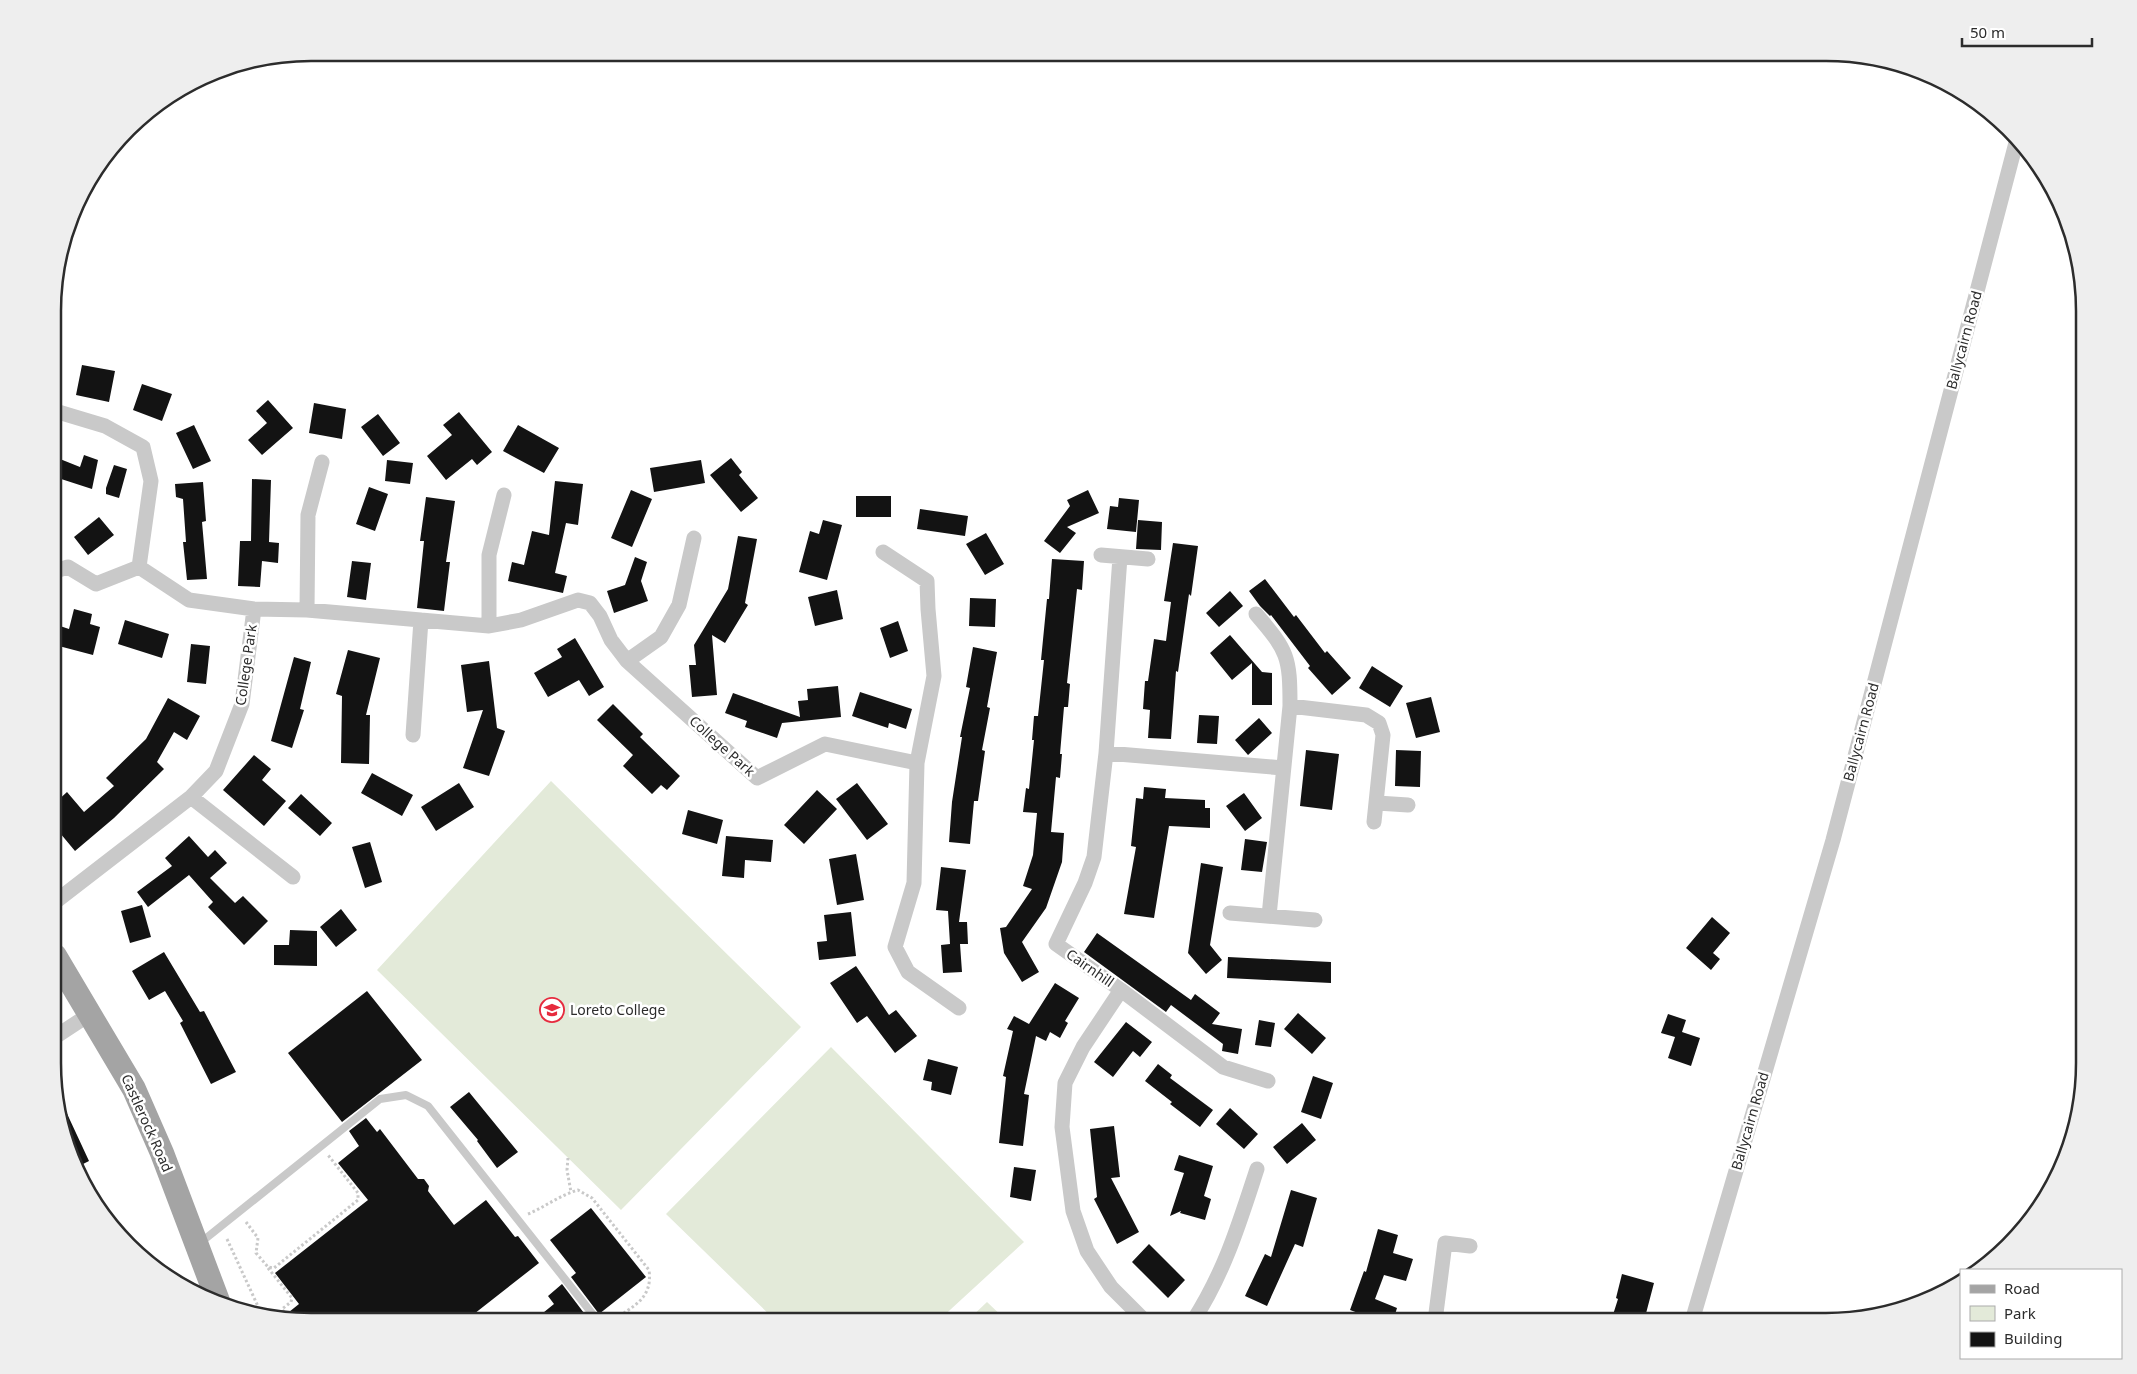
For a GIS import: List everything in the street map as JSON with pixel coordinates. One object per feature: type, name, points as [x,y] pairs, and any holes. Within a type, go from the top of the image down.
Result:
[{"type":"main road","name":"Castlerock Road","points":[[61,966],[134,1089],[198,1245],[216,1294]]},
{"type":"street","name":"Ballycairn Road","points":[[1694,1313],[1833,840],[2014,147]]},
{"type":"street","points":[[61,413],[105,426],[144,447],[151,481],[139,567],[96,584],[68,567],[61,569]]},
{"type":"street","points":[[307,610],[308,515],[322,462]]},
{"type":"street","points":[[489,626],[489,555],[504,496]]},
{"type":"street","points":[[627,660],[661,637],[679,605],[694,538]]},
{"type":"street","points":[[883,552],[927,581],[934,676],[916,763],[914,883],[895,947],[908,972],[959,1008]]},
{"type":"street","points":[[1100,555],[1148,559]]},
{"type":"street","name":"Cairnhill","points":[[1120,557],[1106,753],[1094,857],[1086,883],[1056,944],[1121,990],[1223,1067],[1268,1081]]},
{"type":"street","name":"College Park","points":[[139,567],[189,600],[254,609],[307,610],[489,626],[521,620],[578,600],[590,602],[600,616],[611,640],[627,660],[757,778],[825,744],[916,763]]},
{"type":"street","name":"College Park","points":[[61,897],[191,797],[216,771],[242,704],[254,609]]},
{"type":"street","points":[[1256,614],[1277,638],[1287,657],[1290,675],[1290,706],[1269,916]]},
{"type":"street","points":[[413,735],[421,620]]},
{"type":"street","points":[[1290,706],[1366,715],[1379,723],[1383,735],[1374,822]]},
{"type":"street","points":[[1106,753],[1283,768]]},
{"type":"street","points":[[191,797],[292,877]]},
{"type":"street","points":[[1377,803],[1408,805]]},
{"type":"street","points":[[1230,913],[1315,920]]},
{"type":"street","points":[[1121,990],[1083,1047],[1065,1083],[1062,1127],[1073,1211],[1087,1251],[1111,1288],[1137,1313]]},
{"type":"street","points":[[61,1033],[90,1014]]},
{"type":"street","points":[[1198,1313],[1211,1292],[1232,1247],[1257,1169]]},
{"type":"street","points":[[1436,1313],[1444,1243],[1470,1246]]},
{"type":"lane","points":[[198,1245],[380,1099],[406,1096],[428,1106],[592,1313]]},
{"type":"path","points":[[268,1267],[274,1268],[358,1200],[358,1193],[325,1150]]},
{"type":"path","points":[[568,1158],[567,1170],[571,1192]]},
{"type":"path","points":[[507,1206],[527,1214],[578,1190],[592,1198],[649,1270],[650,1283],[646,1296],[623,1313]]},
{"type":"path","points":[[240,1224],[245,1221],[258,1238],[256,1253],[292,1298],[291,1302],[282,1309],[284,1311]]},
{"type":"path","points":[[231,1234],[226,1240],[258,1307]]},
{"type":"green space","points":[[551,781],[801,1027],[621,1210],[377,970]]},
{"type":"green space","points":[[831,1047],[1024,1242],[947,1313],[768,1313],[666,1214]]},
{"type":"green space","points":[[987,1302],[999,1313],[975,1313]]},
{"type":"building","points":[[82,365],[115,371],[109,402],[76,395]]},
{"type":"building","points":[[142,384],[172,394],[162,421],[133,410]]},
{"type":"building","points":[[268,400],[293,428],[262,455],[248,440],[267,423],[256,411]]},
{"type":"building","points":[[314,403],[346,409],[342,439],[309,433]]},
{"type":"building","points":[[459,412],[492,452],[477,465],[472,459],[446,480],[427,456],[452,435],[443,425]]},
{"type":"building","points":[[378,414],[400,443],[383,456],[361,427]]},
{"type":"building","points":[[194,425],[211,461],[193,469],[176,433]]},
{"type":"building","points":[[518,425],[559,448],[544,473],[503,451]]},
{"type":"building","points":[[84,455],[98,460],[92,489],[61,479],[61,459],[80,467]]},
{"type":"building","points":[[731,458],[742,472],[739,475],[758,498],[741,512],[710,475]]},
{"type":"building","points":[[387,460],[413,463],[410,484],[385,481]]},
{"type":"building","points":[[701,460],[705,483],[654,492],[650,468]]},
{"type":"building","points":[[114,465],[127,469],[119,498],[106,494],[106,488]]},
{"type":"building","points":[[252,479],[271,480],[269,542],[279,543],[278,563],[262,561],[260,587],[238,586],[240,541],[251,541]]},
{"type":"building","points":[[555,481],[583,484],[578,525],[566,523],[555,573],[567,576],[563,593],[508,581],[512,562],[524,565],[532,531],[549,535]]},
{"type":"building","points":[[203,482],[206,521],[202,522],[207,579],[187,580],[183,542],[186,542],[183,499],[176,497],[175,484]]},
{"type":"building","points":[[369,487],[388,494],[375,531],[356,524]]},
{"type":"building","points":[[631,490],[652,499],[632,547],[611,538]]},
{"type":"building","points":[[1088,490],[1099,513],[1067,527],[1076,533],[1060,553],[1044,541],[1070,506],[1067,500]]},
{"type":"building","points":[[856,496],[891,496],[891,517],[856,517]]},
{"type":"building","points":[[426,497],[455,501],[446,562],[450,562],[444,611],[417,608],[424,541],[420,541]]},
{"type":"building","points":[[1119,498],[1139,500],[1136,532],[1107,529],[1110,506],[1118,507]]},
{"type":"building","points":[[920,509],[968,516],[965,536],[917,529]]},
{"type":"building","points":[[99,517],[114,535],[88,555],[74,537]]},
{"type":"building","points":[[823,520],[842,525],[827,580],[799,572],[810,531],[819,534]]},
{"type":"building","points":[[1138,520],[1162,522],[1161,550],[1136,549]]},
{"type":"building","points":[[986,533],[1004,564],[985,575],[966,544]]},
{"type":"building","points":[[738,536],[757,539],[745,603],[748,605],[725,643],[712,635],[717,695],[692,697],[689,665],[696,665],[694,645],[728,589]]},
{"type":"building","points":[[1173,543],[1198,546],[1178,672],[1176,671],[1171,739],[1148,738],[1150,710],[1143,709],[1145,681],[1148,681],[1154,639],[1166,641],[1171,602],[1164,601]]},
{"type":"building","points":[[635,557],[647,562],[641,581],[648,601],[614,613],[607,591],[625,585]]},
{"type":"building","points":[[1052,559],[1084,561],[1082,590],[1077,589],[1067,683],[1070,684],[1068,707],[1064,707],[1060,778],[1056,777],[1051,832],[1064,833],[1062,862],[1046,908],[1022,942],[1039,972],[1022,982],[1004,953],[1000,928],[1006,927],[1032,889],[1023,886],[1033,855],[1037,813],[1023,812],[1026,788],[1029,789],[1034,740],[1032,740],[1034,716],[1038,716],[1044,660],[1041,660]]},
{"type":"building","points":[[352,561],[371,563],[366,600],[347,597]]},
{"type":"building","points":[[1265,579],[1325,653],[1327,651],[1351,678],[1332,695],[1308,668],[1310,666],[1271,615],[1260,606],[1249,591]]},
{"type":"building","points":[[837,590],[843,619],[815,626],[808,597]]},
{"type":"building","points":[[1230,591],[1243,606],[1219,627],[1206,613]]},
{"type":"building","points":[[970,598],[996,599],[995,627],[969,626]]},
{"type":"building","points":[[74,609],[92,614],[90,624],[100,627],[93,655],[61,647],[61,626],[69,629]]},
{"type":"building","points":[[125,620],[169,634],[162,658],[118,644]]},
{"type":"building","points":[[898,621],[908,651],[890,658],[880,628]]},
{"type":"building","points":[[1230,635],[1262,672],[1272,673],[1272,705],[1252,705],[1252,663],[1232,680],[1210,653]]},
{"type":"building","points":[[575,638],[604,687],[589,696],[579,680],[548,697],[534,673],[562,657],[557,649]]},
{"type":"building","points":[[191,644],[210,646],[206,684],[187,682]]},
{"type":"building","points":[[973,647],[997,652],[987,707],[990,708],[982,750],[985,751],[978,801],[974,801],[970,844],[949,842],[952,802],[962,737],[960,737],[970,688],[966,687]]},
{"type":"building","points":[[348,650],[380,658],[366,715],[370,715],[369,764],[341,763],[342,696],[336,694]]},
{"type":"building","points":[[294,657],[311,662],[300,709],[304,710],[292,748],[271,741]]},
{"type":"building","points":[[489,661],[497,728],[505,731],[489,776],[463,768],[483,710],[467,712],[461,665]]},
{"type":"building","points":[[1372,666],[1403,686],[1390,707],[1359,688]]},
{"type":"building","points":[[838,686],[841,717],[782,723],[777,738],[745,727],[747,721],[725,713],[733,693],[800,717],[798,701],[808,700],[807,689]]},
{"type":"building","points":[[860,692],[912,709],[906,729],[889,723],[888,728],[852,716]]},
{"type":"building","points":[[1431,697],[1440,732],[1416,738],[1406,703]]},
{"type":"building","points":[[168,698],[200,716],[187,740],[174,732],[157,762],[164,769],[114,818],[75,851],[61,834],[61,798],[67,792],[84,812],[114,786],[106,778],[146,739]]},
{"type":"building","points":[[613,704],[643,734],[640,737],[680,776],[667,790],[661,785],[652,794],[623,766],[633,755],[597,720]]},
{"type":"building","points":[[1199,715],[1219,716],[1217,744],[1197,743]]},
{"type":"building","points":[[1259,718],[1272,733],[1248,755],[1235,740]]},
{"type":"building","points":[[1306,750],[1339,754],[1332,810],[1300,806]]},
{"type":"building","points":[[1396,750],[1421,751],[1420,787],[1395,786]]},
{"type":"building","points":[[254,755],[271,769],[262,780],[286,801],[264,826],[223,790]]},
{"type":"building","points":[[372,773],[413,795],[402,816],[361,793]]},
{"type":"building","points":[[459,783],[474,807],[436,831],[421,807]]},
{"type":"building","points":[[857,783],[888,824],[867,840],[836,799]]},
{"type":"building","points":[[1144,787],[1166,789],[1165,798],[1205,800],[1205,808],[1210,808],[1210,828],[1169,826],[1154,918],[1124,914],[1136,847],[1131,846],[1136,798],[1143,799]]},
{"type":"building","points":[[817,790],[837,809],[804,844],[784,825]]},
{"type":"building","points":[[1244,793],[1262,818],[1245,831],[1226,806]]},
{"type":"building","points":[[301,794],[332,823],[320,836],[288,808]]},
{"type":"building","points":[[688,810],[723,820],[717,844],[682,834]]},
{"type":"building","points":[[189,836],[208,857],[215,850],[227,863],[210,878],[235,903],[243,896],[268,921],[244,945],[208,907],[213,902],[189,875],[148,907],[137,892],[172,866],[165,858]]},
{"type":"building","points":[[726,836],[773,840],[771,862],[745,860],[744,878],[722,876]]},
{"type":"building","points":[[1245,839],[1267,842],[1262,872],[1241,870]]},
{"type":"building","points":[[370,842],[382,882],[365,888],[352,847]]},
{"type":"building","points":[[856,854],[864,900],[837,905],[829,859]]},
{"type":"building","points":[[1201,863],[1223,867],[1210,945],[1222,960],[1206,974],[1188,953]]},
{"type":"building","points":[[941,867],[966,870],[959,922],[967,922],[968,944],[960,944],[962,972],[943,973],[941,945],[950,944],[948,911],[936,910]]},
{"type":"building","points":[[142,905],[151,937],[130,943],[121,911]]},
{"type":"building","points":[[341,909],[357,930],[336,947],[320,927]]},
{"type":"building","points":[[851,912],[856,956],[819,960],[817,942],[827,941],[824,915]]},
{"type":"building","points":[[1712,917],[1730,933],[1713,953],[1720,959],[1711,970],[1686,948]]},
{"type":"building","points":[[290,930],[317,931],[317,966],[274,965],[274,945],[289,945]]},
{"type":"building","points":[[1097,933],[1191,1000],[1195,994],[1220,1013],[1212,1024],[1242,1029],[1238,1054],[1222,1051],[1223,1044],[1171,1005],[1166,1012],[1084,952]]},
{"type":"building","points":[[164,952],[200,1012],[204,1011],[236,1072],[211,1084],[180,1023],[183,1021],[165,991],[149,1000],[132,971]]},
{"type":"building","points":[[1228,957],[1331,962],[1331,983],[1227,978]]},
{"type":"building","points":[[856,966],[889,1015],[896,1010],[917,1036],[895,1053],[867,1016],[857,1023],[830,983]]},
{"type":"building","points":[[1055,983],[1079,998],[1065,1021],[1068,1023],[1060,1038],[1050,1032],[1046,1041],[1036,1036],[1024,1094],[1029,1095],[1023,1146],[999,1143],[1006,1077],[1003,1076],[1013,1031],[1007,1029],[1014,1016],[1029,1024]]},
{"type":"building","points":[[367,991],[422,1060],[342,1122],[288,1053]]},
{"type":"building","points":[[1298,1013],[1326,1038],[1312,1054],[1284,1029]]},
{"type":"building","points":[[1668,1014],[1686,1020],[1682,1032],[1700,1038],[1691,1066],[1668,1058],[1675,1037],[1661,1033]]},
{"type":"building","points":[[1259,1020],[1275,1023],[1271,1047],[1255,1045]]},
{"type":"building","points":[[1126,1022],[1152,1042],[1140,1057],[1133,1051],[1113,1077],[1094,1062]]},
{"type":"building","points":[[928,1059],[958,1067],[951,1095],[931,1090],[932,1082],[923,1080]]},
{"type":"building","points":[[1158,1064],[1172,1075],[1170,1078],[1213,1110],[1200,1127],[1170,1104],[1172,1102],[1145,1081]]},
{"type":"building","points":[[1313,1076],[1333,1083],[1321,1119],[1301,1112]]},
{"type":"building","points":[[469,1092],[518,1152],[497,1168],[478,1140],[450,1107]]},
{"type":"building","points":[[1230,1108],[1258,1134],[1244,1149],[1216,1124]]},
{"type":"building","points":[[66,1112],[89,1161],[83,1164],[80,1158]]},
{"type":"building","points":[[366,1118],[377,1132],[380,1129],[418,1179],[424,1179],[429,1186],[428,1191],[454,1225],[486,1200],[515,1237],[518,1236],[539,1263],[475,1313],[289,1312],[299,1304],[275,1273],[368,1200],[338,1163],[359,1146],[349,1131]]},
{"type":"building","points":[[1302,1123],[1316,1140],[1287,1164],[1273,1147]]},
{"type":"building","points":[[1114,1126],[1120,1177],[1111,1178],[1139,1232],[1117,1244],[1094,1199],[1097,1197],[1090,1129]]},
{"type":"building","points":[[1179,1155],[1213,1166],[1204,1196],[1211,1199],[1205,1220],[1180,1213],[1181,1211],[1170,1216],[1184,1173],[1174,1170]]},
{"type":"building","points":[[1014,1167],[1036,1170],[1031,1201],[1010,1197]]},
{"type":"building","points":[[1291,1190],[1317,1198],[1303,1247],[1295,1244],[1267,1306],[1245,1296],[1265,1254],[1271,1257]]},
{"type":"building","points":[[591,1208],[646,1277],[598,1313],[571,1277],[576,1273],[550,1240]]},
{"type":"building","points":[[1378,1229],[1398,1235],[1393,1253],[1413,1259],[1406,1281],[1384,1275],[1375,1299],[1397,1308],[1395,1313],[1358,1313],[1350,1310],[1364,1271],[1366,1272]]},
{"type":"building","points":[[1149,1244],[1185,1280],[1168,1298],[1132,1262]]},
{"type":"building","points":[[1622,1274],[1654,1283],[1646,1313],[1614,1313],[1618,1299],[1616,1298]]},
{"type":"building","points":[[562,1284],[584,1313],[543,1313],[554,1304],[548,1296]]},
{"type":"place","name":"Loreto College","points":[[552,1010]]}]
